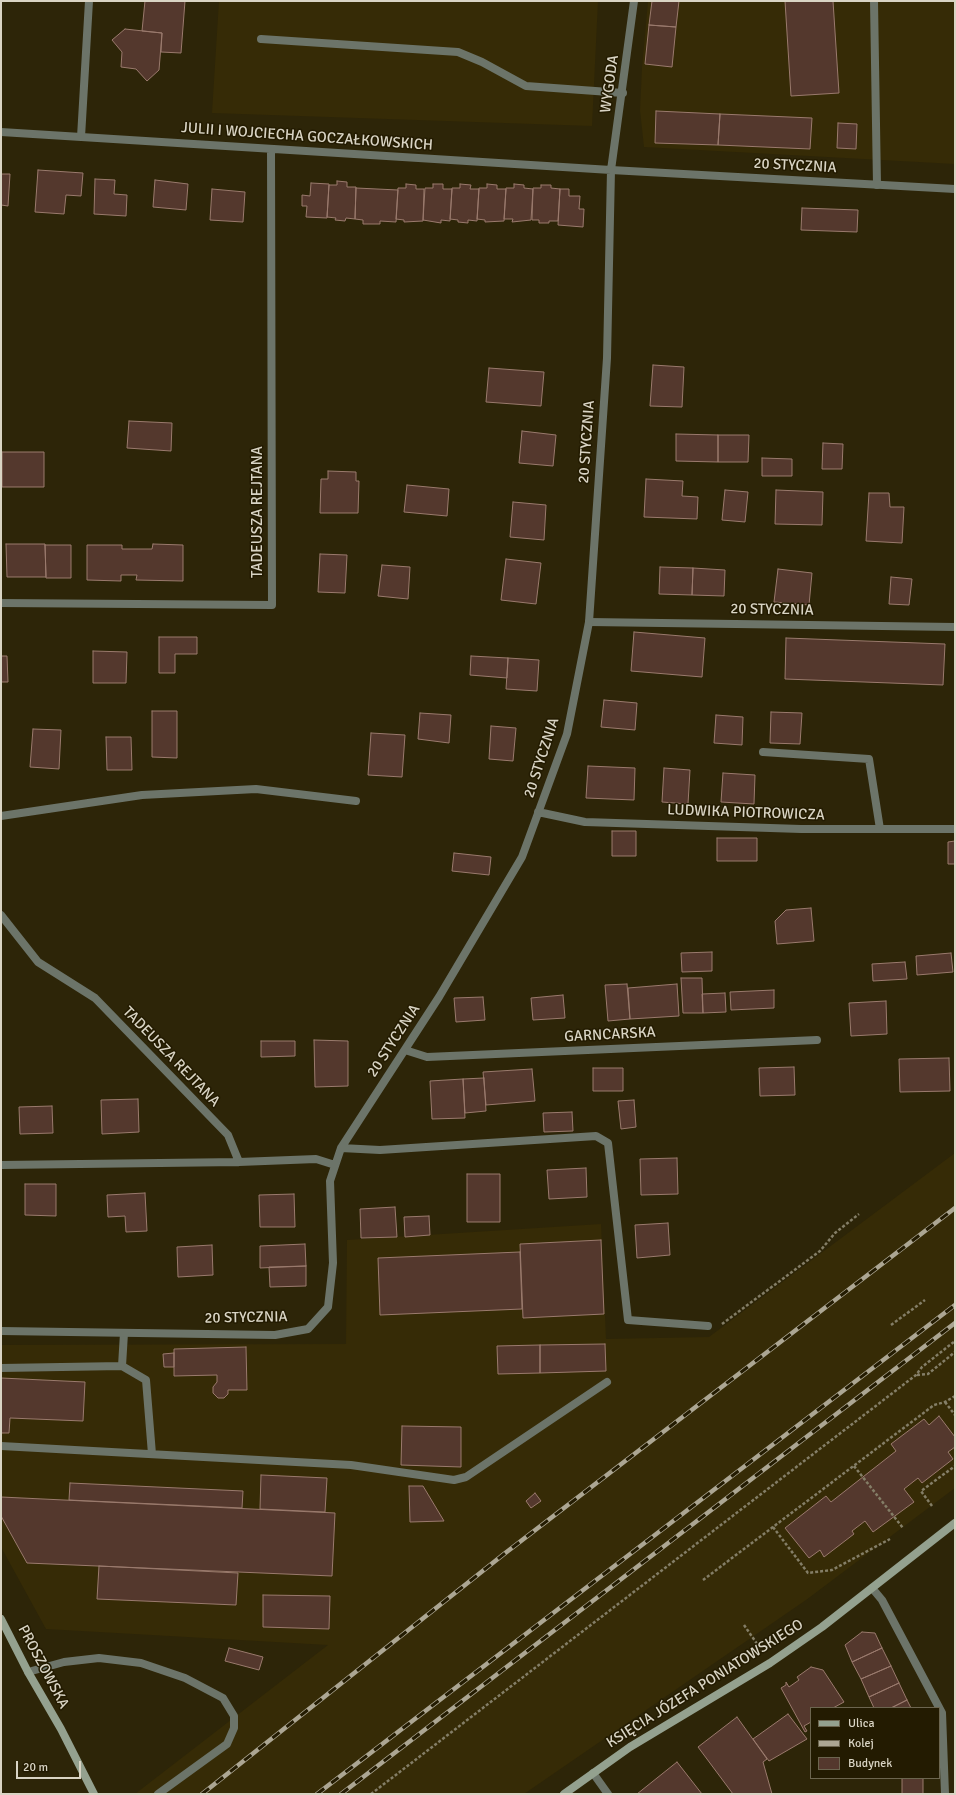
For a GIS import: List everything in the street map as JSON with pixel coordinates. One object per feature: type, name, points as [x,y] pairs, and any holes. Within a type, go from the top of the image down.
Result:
[{"type":"main road","name":"KSIĘCIA JÓZEFA PONIATOWSKIEGO","points":[[564,1794],[630,1747],[770,1663],[822,1627],[955,1523]]},
{"type":"main road","name":"PROSZOWSKA","points":[[1,1619],[28,1672],[61,1729],[94,1794]]},
{"type":"street","points":[[81,137],[89,1]]},
{"type":"street","name":"WYGODA","points":[[611,170],[623,93],[634,1]]},
{"type":"street","points":[[874,1],[877,185]]},
{"type":"street","points":[[260,39],[458,52],[482,62],[526,86],[623,93]]},
{"type":"street","name":"JULII I WOJCIECHA GOCZAŁKOWSKICH","points":[[1,132],[611,170]]},
{"type":"street","name":"TADEUSZA REJTANA","points":[[1,603],[272,605],[271,149]]},
{"type":"street","name":"20 STYCZNIA","points":[[1,1331],[275,1334],[308,1329],[328,1307],[334,1263],[330,1180],[341,1148],[440,997],[522,857],[567,734],[589,622],[607,358],[611,170],[955,189]]},
{"type":"street","name":"20 STYCZNIA","points":[[589,622],[955,626]]},
{"type":"street","points":[[763,752],[869,759],[880,829]]},
{"type":"street","points":[[1,816],[142,795],[256,789],[356,801]]},
{"type":"street","name":"LUDWIKA PIOTROWICZA","points":[[538,812],[586,822],[801,829],[955,829]]},
{"type":"street","name":"TADEUSZA REJTANA","points":[[1,915],[38,962],[95,998],[228,1136],[239,1162]]},
{"type":"street","name":"GARNCARSKA","points":[[404,1050],[427,1057],[817,1040]]},
{"type":"street","points":[[341,1148],[380,1150],[596,1136],[608,1143],[628,1320],[708,1326]]},
{"type":"street","points":[[1,1165],[239,1162],[316,1159],[335,1165]]},
{"type":"street","points":[[122,1366],[124,1332]]},
{"type":"street","points":[[1,1368],[122,1366],[146,1380],[152,1454]]},
{"type":"street","points":[[1,1446],[351,1465],[454,1480],[466,1477],[607,1382]]},
{"type":"street","points":[[872,1588],[882,1600],[939,1707]]},
{"type":"street","points":[[28,1672],[64,1662],[99,1658],[141,1663],[185,1678],[223,1698],[234,1716],[234,1728],[227,1744],[158,1794]]},
{"type":"street","points":[[940,1709],[942,1713],[945,1794]]},
{"type":"street","points":[[593,1772],[608,1794]]},
{"type":"path","points":[[708,1326],[723,1324],[820,1251],[834,1233],[859,1214]]},
{"type":"path","points":[[891,1325],[925,1300]]},
{"type":"path","points":[[371,1794],[916,1376],[922,1366],[955,1341]]},
{"type":"path","points":[[916,1376],[928,1374],[955,1352]]},
{"type":"path","points":[[703,1580],[934,1405],[945,1402],[955,1396]]},
{"type":"path","points":[[945,1402],[955,1415]]},
{"type":"path","points":[[854,1466],[903,1528]]},
{"type":"path","points":[[932,1506],[921,1491],[955,1466]]},
{"type":"path","points":[[773,1527],[808,1573],[832,1570],[890,1539]]},
{"type":"path","points":[[744,1625],[770,1663]]},
{"type":"shaded area","points":[[219,1],[598,1],[592,126],[212,113]]},
{"type":"shaded area","points":[[648,1],[955,1],[955,164],[644,147],[640,110]]},
{"type":"shaded area","points":[[955,1153],[955,1488],[806,1600],[524,1794],[135,1794],[328,1645],[46,1629],[1,1547],[1,1345],[346,1344],[347,1240],[601,1224],[606,1339],[709,1337]]},
{"type":"building","points":[[145,1],[185,1],[181,53],[161,52],[162,33],[142,31]]},
{"type":"building","points":[[652,1],[679,1],[676,27],[649,25]]},
{"type":"building","points":[[785,1],[833,1],[839,93],[791,96]]},
{"type":"building","points":[[649,25],[676,27],[672,67],[645,64]]},
{"type":"building","points":[[125,29],[162,33],[159,70],[147,81],[136,69],[121,67],[122,52],[112,40]]},
{"type":"building","points":[[656,111],[720,114],[718,145],[655,143]]},
{"type":"building","points":[[720,114],[812,118],[810,149],[718,145]]},
{"type":"building","points":[[838,123],[857,124],[856,149],[837,148]]},
{"type":"building","points":[[38,170],[83,173],[81,196],[66,195],[64,214],[35,212]]},
{"type":"building","points":[[1,174],[10,174],[8,206],[1,205]]},
{"type":"building","points":[[95,179],[115,180],[114,194],[127,195],[126,216],[94,214]]},
{"type":"building","points":[[155,180],[188,184],[186,210],[153,207]]},
{"type":"building","points":[[337,181],[347,182],[347,187],[356,187],[355,219],[346,218],[345,221],[327,217],[329,185],[337,185]]},
{"type":"building","points":[[311,183],[329,184],[327,218],[306,217],[307,206],[302,206],[302,195],[310,196]]},
{"type":"building","points":[[406,184],[416,185],[416,189],[424,189],[423,221],[404,222],[404,220],[396,219],[398,188],[406,188]]},
{"type":"building","points":[[433,184],[443,184],[443,189],[452,189],[450,221],[441,220],[441,223],[423,220],[425,188],[433,188]]},
{"type":"building","points":[[460,184],[471,185],[470,189],[479,189],[477,221],[468,220],[468,223],[450,219],[452,188],[460,188]]},
{"type":"building","points":[[487,184],[497,185],[497,189],[506,189],[504,221],[485,222],[485,220],[477,219],[479,188],[487,188]]},
{"type":"building","points":[[514,184],[524,185],[524,188],[533,189],[531,220],[512,222],[513,219],[504,219],[506,188],[514,188]]},
{"type":"building","points":[[541,185],[551,185],[551,188],[560,189],[558,221],[539,223],[539,220],[532,220],[533,188],[541,188]]},
{"type":"building","points":[[356,188],[398,190],[396,222],[380,221],[380,224],[363,224],[363,220],[355,219]]},
{"type":"building","points":[[212,189],[245,192],[243,222],[210,220]]},
{"type":"building","points":[[560,189],[569,189],[569,196],[580,196],[579,209],[584,209],[583,227],[558,225]]},
{"type":"building","points":[[802,208],[858,210],[857,232],[801,230]]},
{"type":"building","points":[[653,365],[684,367],[682,407],[650,406]]},
{"type":"building","points":[[489,368],[544,372],[541,406],[486,402]]},
{"type":"building","points":[[129,421],[172,423],[171,451],[127,448]]},
{"type":"building","points":[[522,431],[556,435],[553,466],[519,463]]},
{"type":"building","points":[[676,434],[718,435],[718,462],[676,461]]},
{"type":"building","points":[[718,435],[749,435],[748,462],[718,462]]},
{"type":"building","points":[[823,443],[843,444],[842,469],[822,469]]},
{"type":"building","points":[[2,452],[44,452],[44,487],[2,487]]},
{"type":"building","points":[[762,458],[792,459],[792,476],[762,476]]},
{"type":"building","points":[[328,471],[356,472],[356,481],[359,481],[358,513],[320,513],[321,479],[328,479]]},
{"type":"building","points":[[646,479],[683,481],[682,496],[698,497],[697,519],[644,517]]},
{"type":"building","points":[[407,485],[449,489],[447,516],[404,512]]},
{"type":"building","points":[[725,490],[748,492],[745,522],[722,520]]},
{"type":"building","points":[[776,490],[823,492],[822,525],[775,524]]},
{"type":"building","points":[[869,493],[889,493],[890,507],[904,507],[902,543],[866,541]]},
{"type":"building","points":[[513,502],[546,505],[544,540],[510,537]]},
{"type":"building","points":[[6,544],[45,544],[46,577],[7,577]]},
{"type":"building","points":[[153,544],[183,545],[183,581],[136,580],[137,575],[121,575],[121,581],[87,580],[87,545],[122,545],[122,549],[152,549]]},
{"type":"building","points":[[45,545],[71,545],[71,578],[46,578]]},
{"type":"building","points":[[320,554],[347,555],[345,593],[318,592]]},
{"type":"building","points":[[506,559],[541,563],[536,604],[501,600]]},
{"type":"building","points":[[382,565],[410,567],[408,599],[378,596]]},
{"type":"building","points":[[660,567],[693,568],[692,595],[659,594]]},
{"type":"building","points":[[693,568],[725,570],[724,596],[692,595]]},
{"type":"building","points":[[778,569],[812,573],[809,605],[774,602]]},
{"type":"building","points":[[891,577],[912,579],[909,605],[889,604]]},
{"type":"building","points":[[634,632],[705,638],[702,677],[631,671]]},
{"type":"building","points":[[159,637],[197,637],[197,654],[175,654],[175,673],[159,673]]},
{"type":"building","points":[[786,638],[945,644],[943,685],[785,679]]},
{"type":"building","points":[[93,651],[127,652],[126,683],[93,683]]},
{"type":"building","points":[[1,656],[7,656],[8,682],[1,682]]},
{"type":"building","points":[[471,656],[508,658],[507,678],[470,675]]},
{"type":"building","points":[[508,658],[539,660],[537,691],[506,689]]},
{"type":"building","points":[[604,700],[637,703],[635,730],[601,727]]},
{"type":"building","points":[[152,711],[177,711],[177,758],[152,757]]},
{"type":"building","points":[[771,712],[802,713],[800,744],[770,743]]},
{"type":"building","points":[[420,713],[451,715],[449,743],[418,739]]},
{"type":"building","points":[[716,715],[743,717],[742,745],[714,743]]},
{"type":"building","points":[[491,726],[516,728],[513,761],[489,759]]},
{"type":"building","points":[[33,729],[61,730],[59,769],[30,767]]},
{"type":"building","points":[[371,733],[405,735],[402,777],[368,775]]},
{"type":"building","points":[[106,737],[131,737],[132,770],[107,770]]},
{"type":"building","points":[[588,766],[635,768],[634,800],[586,798]]},
{"type":"building","points":[[664,768],[690,770],[688,804],[662,802]]},
{"type":"building","points":[[723,773],[755,775],[754,804],[721,802]]},
{"type":"building","points":[[612,831],[636,831],[636,856],[612,856]]},
{"type":"building","points":[[717,838],[757,838],[757,861],[717,861]]},
{"type":"building","points":[[955,841],[955,864],[948,864],[948,842]]},
{"type":"building","points":[[454,853],[491,857],[489,875],[452,871]]},
{"type":"building","points":[[811,908],[814,941],[777,944],[775,921],[786,910]]},
{"type":"building","points":[[712,952],[712,971],[682,972],[681,953]]},
{"type":"building","points":[[951,953],[953,972],[917,975],[916,956]]},
{"type":"building","points":[[905,962],[907,979],[873,981],[872,964]]},
{"type":"building","points":[[681,978],[702,978],[703,1013],[683,1013]]},
{"type":"building","points":[[627,984],[630,1019],[608,1021],[605,985]]},
{"type":"building","points":[[677,984],[679,1016],[630,1019],[628,988]]},
{"type":"building","points":[[774,990],[774,1008],[731,1010],[730,992]]},
{"type":"building","points":[[725,993],[726,1012],[703,1013],[702,994]]},
{"type":"building","points":[[563,995],[565,1018],[533,1020],[531,998]]},
{"type":"building","points":[[483,997],[485,1020],[456,1022],[454,998]]},
{"type":"building","points":[[886,1001],[887,1034],[851,1036],[849,1003]]},
{"type":"building","points":[[314,1040],[348,1041],[348,1086],[315,1087]]},
{"type":"building","points":[[261,1041],[295,1041],[295,1056],[261,1057]]},
{"type":"building","points":[[949,1058],[950,1091],[900,1092],[899,1059]]},
{"type":"building","points":[[794,1067],[795,1095],[760,1096],[759,1068]]},
{"type":"building","points":[[593,1068],[623,1068],[623,1091],[593,1091]]},
{"type":"building","points":[[532,1069],[535,1101],[486,1105],[483,1072]]},
{"type":"building","points":[[484,1078],[486,1111],[465,1113],[463,1079]]},
{"type":"building","points":[[463,1079],[465,1118],[432,1119],[430,1081]]},
{"type":"building","points":[[138,1099],[139,1132],[102,1134],[101,1100]]},
{"type":"building","points":[[634,1100],[636,1127],[621,1129],[618,1101]]},
{"type":"building","points":[[52,1106],[53,1133],[20,1134],[19,1107]]},
{"type":"building","points":[[572,1112],[573,1131],[544,1132],[543,1113]]},
{"type":"building","points":[[677,1158],[678,1194],[641,1195],[640,1159]]},
{"type":"building","points":[[586,1168],[587,1197],[549,1199],[547,1170]]},
{"type":"building","points":[[467,1174],[500,1174],[500,1222],[467,1222]]},
{"type":"building","points":[[25,1184],[56,1184],[56,1216],[25,1215]]},
{"type":"building","points":[[145,1193],[147,1231],[126,1232],[125,1216],[108,1217],[107,1195]]},
{"type":"building","points":[[294,1194],[295,1227],[260,1227],[259,1195]]},
{"type":"building","points":[[395,1207],[397,1237],[361,1238],[360,1209]]},
{"type":"building","points":[[429,1216],[430,1235],[405,1237],[404,1217]]},
{"type":"building","points":[[668,1223],[670,1255],[637,1258],[635,1225]]},
{"type":"building","points":[[601,1240],[604,1314],[523,1318],[520,1244]]},
{"type":"building","points":[[305,1244],[306,1266],[260,1268],[260,1246]]},
{"type":"building","points":[[212,1245],[213,1275],[178,1277],[177,1247]]},
{"type":"building","points":[[520,1252],[522,1309],[380,1315],[378,1258]]},
{"type":"building","points":[[306,1266],[306,1286],[270,1287],[269,1267]]},
{"type":"building","points":[[605,1344],[606,1371],[540,1373],[540,1345]]},
{"type":"building","points":[[540,1345],[540,1373],[498,1374],[497,1346]]},
{"type":"building","points":[[246,1347],[247,1390],[228,1390],[228,1394],[224,1398],[218,1398],[213,1393],[213,1387],[217,1382],[217,1375],[174,1376],[174,1349]]},
{"type":"building","points":[[174,1353],[174,1367],[164,1367],[163,1354]]},
{"type":"building","points":[[1,1378],[85,1382],[83,1421],[10,1418],[9,1433],[1,1433]]},
{"type":"building","points":[[939,1416],[955,1437],[955,1447],[948,1452],[953,1459],[922,1483],[918,1478],[904,1489],[914,1502],[873,1532],[865,1521],[852,1531],[854,1534],[824,1557],[820,1550],[809,1558],[785,1528],[826,1496],[831,1502],[896,1451],[891,1444],[924,1419],[929,1425]]},
{"type":"building","points":[[402,1426],[461,1427],[461,1467],[401,1465]]},
{"type":"building","points":[[261,1475],[327,1478],[325,1512],[260,1509]]},
{"type":"building","points":[[70,1483],[243,1491],[242,1508],[69,1500]]},
{"type":"building","points":[[409,1486],[423,1486],[444,1521],[410,1522]]},
{"type":"building","points":[[535,1493],[541,1501],[531,1508],[526,1501]]},
{"type":"building","points":[[1,1497],[335,1513],[332,1576],[27,1563],[1,1516]]},
{"type":"building","points":[[99,1566],[238,1573],[236,1605],[97,1599]]},
{"type":"building","points":[[263,1595],[330,1596],[329,1629],[263,1627]]},
{"type":"building","points":[[862,1632],[875,1633],[882,1648],[852,1662],[845,1645]]},
{"type":"building","points":[[229,1648],[263,1657],[259,1670],[225,1661]]},
{"type":"building","points":[[882,1648],[891,1666],[861,1679],[852,1662]]},
{"type":"building","points":[[891,1666],[899,1683],[869,1697],[861,1679]]},
{"type":"building","points":[[811,1667],[823,1670],[844,1702],[835,1707],[810,1707],[810,1723],[804,1726],[807,1731],[805,1732],[781,1688],[786,1685],[786,1682],[789,1687],[799,1680],[797,1677]]},
{"type":"building","points":[[899,1683],[907,1700],[893,1707],[874,1707],[869,1697]]},
{"type":"building","points":[[907,1700],[910,1707],[893,1707]]},
{"type":"building","points":[[788,1714],[807,1739],[769,1761],[753,1739]]},
{"type":"building","points":[[737,1717],[767,1759],[763,1762],[772,1794],[733,1794],[698,1747]]},
{"type":"building","points":[[677,1762],[702,1794],[637,1794]]},
{"type":"building","points":[[902,1779],[923,1779],[923,1794],[902,1794]]},
{"type":"railway","points":[[202,1794],[504,1554],[955,1208]]},
{"type":"railway","points":[[317,1794],[955,1305]]},
{"type":"railway","points":[[341,1794],[955,1323]]}]
